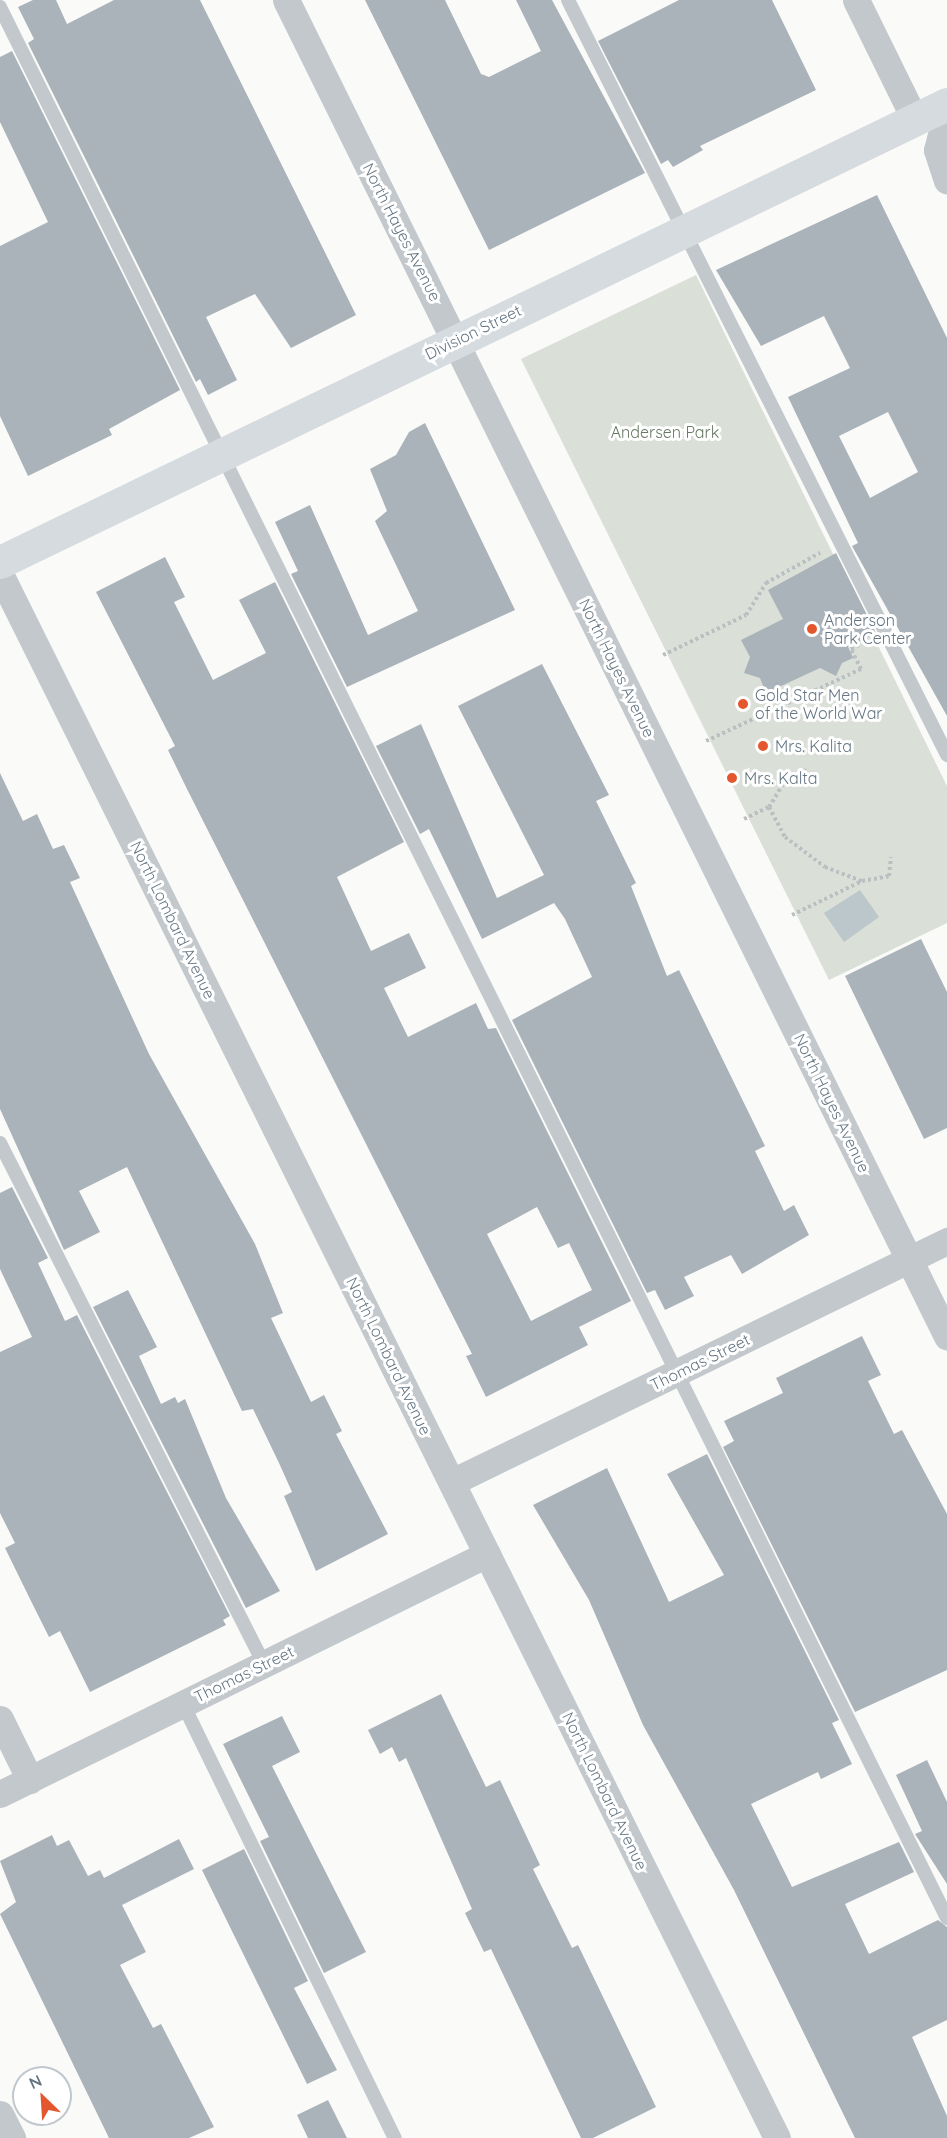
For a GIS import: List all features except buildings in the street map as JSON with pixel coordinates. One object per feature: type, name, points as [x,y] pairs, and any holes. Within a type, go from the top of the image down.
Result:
[{"type":"street","name":"North Hayes Avenue","points":[[286,0],[947,1336]]},
{"type":"street","points":[[856,0],[915,120]]},
{"type":"street","name":"Division Street","points":[[0,562],[947,104]]},
{"type":"street","points":[[943,172],[937,147],[947,111]]},
{"type":"street","name":"North Lombard Avenue","points":[[0,574],[777,2138]]},
{"type":"street","name":"Thomas Street","points":[[452,1482],[947,1241]]},
{"type":"street","name":"Thomas Street","points":[[0,1794],[487,1554]]},
{"type":"street","points":[[0,1719],[30,1780]]},
{"type":"street","points":[[0,2114],[12,2138]]},
{"type":"lane","points":[[568,0],[947,755]]},
{"type":"lane","points":[[0,7],[947,1918]]},
{"type":"lane","points":[[0,1143],[264,1664]]},
{"type":"lane","points":[[183,1704],[395,2138]]},
{"type":"path","points":[[663,655],[746,615],[766,583],[842,542]]},
{"type":"path","points":[[706,741],[861,669],[851,649],[876,637]]},
{"type":"path","points":[[744,819],[769,807],[783,784],[807,770]]},
{"type":"path","points":[[769,807],[785,837],[825,867],[862,881]]},
{"type":"path","points":[[792,915],[862,881],[889,876],[891,858]]},
{"type":"green space","name":"Andersen Park","points":[[696,275],[947,786],[947,923],[829,980],[521,359]]},
{"type":"shaded area","points":[[860,890],[879,917],[844,942],[824,913]]},
{"type":"place","name":"Anderson Park Center","points":[[812,629]]},
{"type":"place","name":"Gold Star Men of the World War","points":[[743,704]]},
{"type":"place","name":"Mrs. Kalita","points":[[763,746]]},
{"type":"place","name":"Mrs. Kalta","points":[[732,778]]}]
